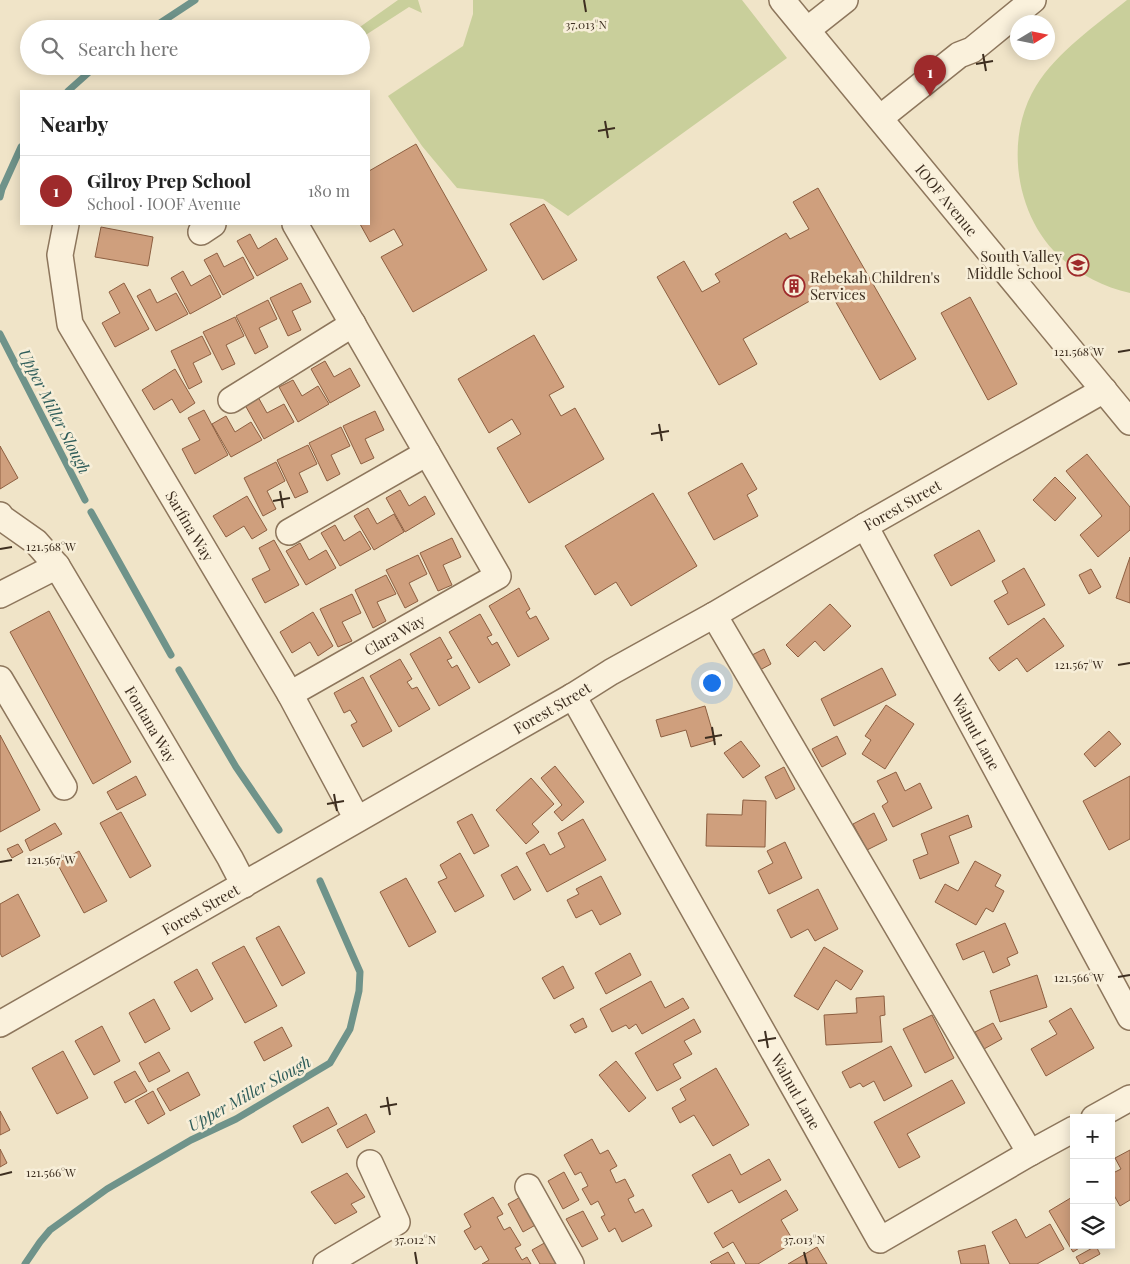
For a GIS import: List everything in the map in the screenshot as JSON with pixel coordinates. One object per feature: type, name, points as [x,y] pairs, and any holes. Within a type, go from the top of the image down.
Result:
[{"type":"street","name":"IOOF Avenue","points":[[782,0],[1130,422]]},
{"type":"street","points":[[807,30],[845,0]]},
{"type":"street","points":[[880,118],[959,54],[972,50],[1033,0]]},
{"type":"street","name":"Sarfina Way","points":[[66,225],[60,255],[70,324],[290,694],[357,819]]},
{"type":"street","points":[[289,532],[427,453],[296,225]]},
{"type":"street","points":[[231,400],[353,324]]},
{"type":"street","name":"Forest Street","points":[[0,1024],[1104,390]]},
{"type":"street","name":"Clara Way","points":[[290,694],[498,576],[427,453]]},
{"type":"street","name":"Fontana Way","points":[[1,517],[36,542],[57,566],[244,884]]},
{"type":"street","name":"Walnut Lane","points":[[865,526],[1130,1017]]},
{"type":"street","points":[[0,595],[57,566]]},
{"type":"street","points":[[714,614],[1030,1153]]},
{"type":"street","points":[[0,679],[64,787]]},
{"type":"street","name":"Walnut Lane","points":[[573,696],[880,1240],[1070,1131]]},
{"type":"street","points":[[1101,1114],[1130,1098]]},
{"type":"street","points":[[326,1264],[397,1222],[370,1163]]},
{"type":"street","points":[[528,1186],[571,1264]]},
{"type":"green space","points":[[398,0],[418,0],[422,13],[409,7],[370,32],[370,20]]},
{"type":"green space","points":[[473,0],[742,0],[787,58],[568,216],[543,199],[457,188],[422,146],[388,96],[463,46],[473,14]]},
{"type":"green space","points":[[1127,0],[1130,0],[1130,293],[1102,284],[1084,275],[1060,257],[1045,240],[1033,220],[1024,199],[1019,176],[1018,152],[1020,129],[1026,107],[1036,86],[1066,50]]},
{"type":"building","points":[[416,144],[487,270],[413,312],[381,257],[403,245],[394,229],[370,242],[361,225],[370,225],[370,170]]},
{"type":"building","name":"Rebekah Children's Services","points":[[818,188],[916,359],[880,380],[829,290],[743,339],[757,364],[719,385],[657,277],[684,261],[702,292],[720,282],[715,274],[786,233],[790,239],[809,229],[793,202]]},
{"type":"building","points":[[544,204],[577,260],[543,280],[510,224]]},
{"type":"building","points":[[101,227],[153,237],[148,266],[95,257]]},
{"type":"building","points":[[250,234],[258,249],[276,238],[288,259],[257,276],[237,241]]},
{"type":"building","points":[[217,253],[224,267],[243,257],[254,278],[223,295],[204,260]]},
{"type":"building","points":[[183,271],[191,286],[210,275],[221,297],[190,314],[171,278]]},
{"type":"building","points":[[124,283],[149,329],[115,347],[102,323],[120,313],[109,292]]},
{"type":"building","points":[[301,283],[311,302],[292,311],[301,330],[288,336],[270,298]]},
{"type":"building","points":[[150,289],[157,303],[176,293],[188,314],[156,331],[137,296]]},
{"type":"building","points":[[970,297],[1017,384],[988,400],[941,313]]},
{"type":"building","points":[[268,300],[277,319],[259,328],[268,347],[255,354],[236,316]]},
{"type":"building","points":[[235,317],[244,336],[226,345],[235,364],[222,370],[203,332]]},
{"type":"building","points":[[534,335],[564,387],[549,395],[561,416],[575,408],[604,459],[529,503],[497,448],[521,434],[512,419],[489,433],[458,379]]},
{"type":"building","points":[[202,336],[211,354],[193,363],[202,382],[189,389],[171,351]]},
{"type":"building","points":[[325,361],[334,377],[350,368],[360,386],[330,403],[311,369]]},
{"type":"building","points":[[175,369],[195,403],[180,413],[172,399],[154,410],[142,390]]},
{"type":"building","points":[[293,380],[302,396],[318,386],[329,404],[298,422],[279,387]]},
{"type":"building","points":[[258,397],[267,413],[284,404],[294,422],[264,439],[245,405]]},
{"type":"building","points":[[204,410],[228,455],[195,474],[182,449],[200,440],[188,418]]},
{"type":"building","points":[[375,411],[384,430],[365,439],[374,458],[361,464],[343,426]]},
{"type":"building","points":[[226,416],[235,432],[251,422],[262,440],[231,457],[212,424]]},
{"type":"building","points":[[341,427],[350,446],[331,455],[340,474],[327,481],[309,443]]},
{"type":"building","points":[[308,445],[317,464],[299,473],[308,492],[295,498],[277,460]]},
{"type":"building","points":[[0,446],[18,478],[0,489]]},
{"type":"building","points":[[1087,454],[1130,507],[1130,530],[1098,557],[1080,535],[1102,516],[1066,471]]},
{"type":"building","points":[[276,462],[285,481],[267,491],[276,509],[263,516],[244,478]]},
{"type":"building","points":[[742,463],[757,489],[747,495],[758,516],[714,540],[688,493]]},
{"type":"building","points":[[1055,477],[1076,498],[1055,521],[1033,500]]},
{"type":"building","points":[[400,490],[409,506],[425,496],[435,514],[405,532],[386,498]]},
{"type":"building","points":[[653,493],[697,566],[631,606],[616,582],[595,595],[565,546]]},
{"type":"building","points":[[247,496],[267,530],[252,539],[244,526],[226,537],[213,516]]},
{"type":"building","points":[[368,508],[377,524],[394,514],[404,532],[374,550],[354,516]]},
{"type":"building","points":[[335,525],[344,541],[360,531],[371,549],[340,566],[321,533]]},
{"type":"building","points":[[979,530],[995,561],[951,586],[934,555]]},
{"type":"building","points":[[452,538],[461,557],[443,565],[452,585],[438,591],[420,553]]},
{"type":"building","points":[[274,540],[299,585],[265,603],[252,579],[270,570],[259,548]]},
{"type":"building","points":[[300,543],[309,560],[326,550],[336,568],[306,585],[286,551]]},
{"type":"building","points":[[418,555],[427,574],[409,583],[418,601],[405,608],[386,570]]},
{"type":"building","points":[[1130,557],[1130,603],[1116,598]]},
{"type":"building","points":[[1024,568],[1045,605],[1008,625],[994,601],[1008,593],[1002,581]]},
{"type":"building","points":[[1091,569],[1101,587],[1089,594],[1079,575]]},
{"type":"building","points":[[386,575],[396,594],[377,602],[386,621],[373,628],[355,590]]},
{"type":"building","points":[[519,588],[530,609],[526,612],[530,619],[536,616],[549,639],[518,657],[489,606]]},
{"type":"building","points":[[352,594],[361,613],[342,622],[352,641],[338,647],[320,609]]},
{"type":"building","points":[[830,604],[851,626],[824,651],[815,641],[798,657],[786,645]]},
{"type":"building","points":[[49,611],[131,762],[93,784],[10,632]]},
{"type":"building","points":[[313,612],[333,646],[318,656],[310,642],[292,653],[280,632]]},
{"type":"building","points":[[480,614],[492,635],[487,637],[492,645],[497,642],[510,665],[479,683],[449,632]]},
{"type":"building","points":[[1044,618],[1064,646],[1027,672],[1017,658],[999,671],[989,658]]},
{"type":"building","points":[[440,637],[452,658],[447,660],[452,668],[457,665],[470,688],[439,706],[410,654]]},
{"type":"building","points":[[764,649],[771,664],[760,670],[752,655]]},
{"type":"building","points":[[400,659],[412,679],[407,682],[412,689],[417,687],[430,709],[399,727],[370,676]]},
{"type":"building","points":[[882,668],[896,695],[834,726],[821,699]]},
{"type":"building","points":[[363,677],[392,731],[363,747],[351,725],[357,722],[350,710],[344,713],[334,693]]},
{"type":"building","points":[[886,705],[914,724],[885,769],[862,754],[871,740],[865,736]]},
{"type":"building","points":[[705,706],[715,740],[691,747],[686,730],[661,737],[656,720]]},
{"type":"building","points":[[1109,731],[1121,744],[1095,767],[1084,754]]},
{"type":"building","points":[[0,735],[40,810],[0,832]]},
{"type":"building","points":[[837,736],[846,754],[822,767],[812,749]]},
{"type":"building","points":[[741,741],[760,766],[743,778],[724,753]]},
{"type":"building","points":[[555,766],[584,802],[562,821],[554,812],[562,805],[541,778]]},
{"type":"building","points":[[784,767],[795,789],[776,799],[765,777]]},
{"type":"building","points":[[896,772],[905,791],[920,783],[932,808],[893,827],[882,806],[888,802],[877,781]]},
{"type":"building","points":[[136,776],[146,795],[117,810],[107,792]]},
{"type":"building","points":[[1130,776],[1130,839],[1109,850],[1083,801]]},
{"type":"building","points":[[531,778],[554,804],[532,824],[539,832],[526,844],[496,810]]},
{"type":"building","points":[[743,800],[766,801],[765,847],[706,846],[707,814],[742,815]]},
{"type":"building","points":[[121,812],[151,866],[130,878],[100,823]]},
{"type":"building","points":[[874,813],[887,840],[867,850],[853,824]]},
{"type":"building","points":[[472,814],[489,846],[474,854],[457,822]]},
{"type":"building","points":[[968,815],[972,827],[949,836],[959,863],[920,879],[913,860],[928,854],[921,834]]},
{"type":"building","points":[[583,819],[606,860],[547,892],[526,853],[544,844],[550,855],[565,847],[558,833]]},
{"type":"building","points":[[55,823],[62,834],[30,851],[25,840]]},
{"type":"building","points":[[785,842],[802,878],[769,894],[758,871],[773,863],[767,851]]},
{"type":"building","points":[[18,844],[23,852],[12,858],[7,849]]},
{"type":"building","points":[[79,851],[107,901],[84,913],[57,863]]},
{"type":"building","points":[[460,853],[484,896],[455,912],[438,882],[447,878],[440,865]]},
{"type":"building","points":[[975,861],[1001,875],[995,886],[1004,891],[993,912],[986,908],[976,925],[935,902],[945,884],[958,891]]},
{"type":"building","points":[[517,866],[531,890],[514,900],[501,875]]},
{"type":"building","points":[[601,876],[621,914],[600,925],[592,910],[576,918],[567,900],[579,894],[576,889]]},
{"type":"building","points":[[406,878],[436,932],[409,947],[380,892]]},
{"type":"building","points":[[818,889],[838,929],[815,941],[808,929],[791,938],[777,910]]},
{"type":"building","points":[[18,894],[40,936],[2,957],[0,953],[0,904]]},
{"type":"building","points":[[1005,923],[1018,953],[1007,958],[1010,965],[993,973],[984,951],[963,960],[956,944]]},
{"type":"building","points":[[279,926],[305,973],[282,986],[256,938]]},
{"type":"building","points":[[244,946],[277,1006],[245,1023],[212,963]]},
{"type":"building","points":[[824,947],[863,971],[851,990],[836,980],[818,1010],[794,996]]},
{"type":"building","points":[[630,953],[641,975],[606,994],[595,973]]},
{"type":"building","points":[[563,966],[574,988],[554,999],[542,978]]},
{"type":"building","points":[[197,969],[213,999],[191,1012],[174,982]]},
{"type":"building","points":[[1037,975],[1047,1007],[1000,1022],[990,991]]},
{"type":"building","points":[[651,981],[665,1008],[683,998],[689,1008],[642,1034],[636,1024],[629,1029],[626,1025],[612,1032],[600,1009]]},
{"type":"building","points":[[884,996],[885,1015],[880,1016],[882,1042],[826,1045],[824,1015],[857,1013],[856,998]]},
{"type":"building","points":[[154,999],[170,1029],[145,1043],[129,1013]]},
{"type":"building","points":[[1071,1008],[1094,1048],[1046,1076],[1031,1049],[1057,1034],[1049,1021]]},
{"type":"building","points":[[932,1015],[954,1058],[925,1073],[903,1029]]},
{"type":"building","points":[[583,1018],[587,1027],[575,1033],[570,1025]]},
{"type":"building","points":[[694,1019],[701,1032],[684,1041],[692,1054],[673,1064],[681,1078],[657,1091],[635,1053]]},
{"type":"building","points":[[993,1023],[1002,1039],[984,1049],[975,1032]]},
{"type":"building","points":[[102,1026],[120,1061],[94,1075],[75,1041]]},
{"type":"building","points":[[282,1027],[292,1046],[264,1061],[254,1042]]},
{"type":"building","points":[[891,1046],[912,1086],[884,1101],[874,1081],[863,1087],[860,1083],[850,1088],[842,1072]]},
{"type":"building","points":[[63,1051],[88,1098],[57,1114],[32,1068]]},
{"type":"building","points":[[159,1052],[170,1071],[149,1082],[139,1063]]},
{"type":"building","points":[[616,1061],[646,1098],[629,1112],[599,1075]]},
{"type":"building","points":[[716,1068],[749,1125],[713,1146],[694,1115],[680,1123],[672,1108],[686,1100],[680,1089]]},
{"type":"building","points":[[135,1071],[147,1091],[125,1103],[114,1082]]},
{"type":"building","points":[[188,1072],[200,1095],[170,1111],[157,1089]]},
{"type":"building","points":[[952,1080],[965,1103],[907,1134],[920,1157],[899,1168],[874,1122]]},
{"type":"building","points":[[153,1091],[165,1114],[148,1124],[135,1101]]},
{"type":"building","points":[[328,1107],[337,1124],[302,1143],[293,1126]]},
{"type":"building","points":[[0,1111],[10,1130],[0,1135]]},
{"type":"building","points":[[366,1114],[375,1132],[347,1148],[337,1130]]},
{"type":"building","points":[[592,1139],[600,1154],[608,1150],[617,1166],[610,1170],[616,1183],[625,1179],[634,1196],[628,1199],[635,1213],[643,1209],[652,1226],[622,1242],[615,1228],[609,1232],[601,1217],[605,1215],[598,1201],[591,1205],[582,1189],[588,1186],[581,1172],[575,1175],[564,1155]]},
{"type":"building","points":[[0,1149],[7,1163],[0,1167]]},
{"type":"building","points":[[1130,1150],[1130,1200],[1120,1206],[1115,1197],[1115,1172],[1121,1169],[1115,1158]]},
{"type":"building","points":[[730,1154],[741,1175],[769,1159],[781,1180],[739,1203],[732,1190],[708,1203],[692,1175]]},
{"type":"building","points":[[564,1172],[579,1200],[563,1209],[548,1181]]},
{"type":"building","points":[[347,1173],[365,1197],[351,1204],[357,1212],[335,1224],[311,1192]]},
{"type":"building","points":[[786,1190],[798,1210],[781,1220],[794,1242],[758,1264],[746,1264],[733,1242],[723,1248],[714,1233]]},
{"type":"building","points":[[524,1195],[539,1223],[523,1232],[508,1204]]},
{"type":"building","points":[[493,1197],[503,1214],[497,1217],[504,1230],[510,1227],[521,1245],[515,1248],[522,1260],[527,1257],[531,1264],[482,1264],[489,1260],[481,1246],[475,1250],[464,1231],[471,1227],[464,1214]]},
{"type":"building","points":[[1070,1198],[1070,1247],[1049,1211]]},
{"type":"building","points":[[583,1211],[598,1239],[582,1247],[566,1219]]},
{"type":"building","points":[[1016,1219],[1026,1238],[1050,1224],[1064,1249],[1037,1264],[1010,1264],[992,1232]]},
{"type":"building","points":[[548,1241],[561,1264],[540,1264],[532,1250]]},
{"type":"building","points":[[985,1245],[989,1264],[961,1264],[958,1251]]},
{"type":"building","points":[[817,1247],[827,1264],[788,1264]]},
{"type":"building","points":[[1091,1249],[1098,1249],[1100,1254],[1082,1264],[1080,1264],[1076,1257]]},
{"type":"building","points":[[728,1252],[735,1264],[712,1264],[710,1262]]},
{"type":"waterway","name":"Upper Miller Slough","points":[[165,20],[195,0]]},
{"type":"waterway","name":"Upper Miller Slough","points":[[69,90],[86,75]]},
{"type":"waterway","name":"Upper Miller Slough","points":[[0,197],[20,149]]},
{"type":"waterway","name":"Upper Miller Slough","points":[[0,334],[85,500]]},
{"type":"waterway","name":"Upper Miller Slough","points":[[91,512],[171,655]]},
{"type":"waterway","name":"Upper Miller Slough","points":[[179,670],[236,767],[279,830]]},
{"type":"waterway","name":"Upper Miller Slough","points":[[25,1264],[50,1230],[107,1189],[191,1140],[236,1119],[330,1063],[350,1029],[359,991],[360,972],[320,881]]},
{"type":"place","name":"Gilroy Prep School","points":[[930,96]]},
{"type":"place","name":"South Valley Middle School","points":[[1078,265]]},
{"type":"place","name":"Rebekah Children's Services","points":[[794,286]]}]
